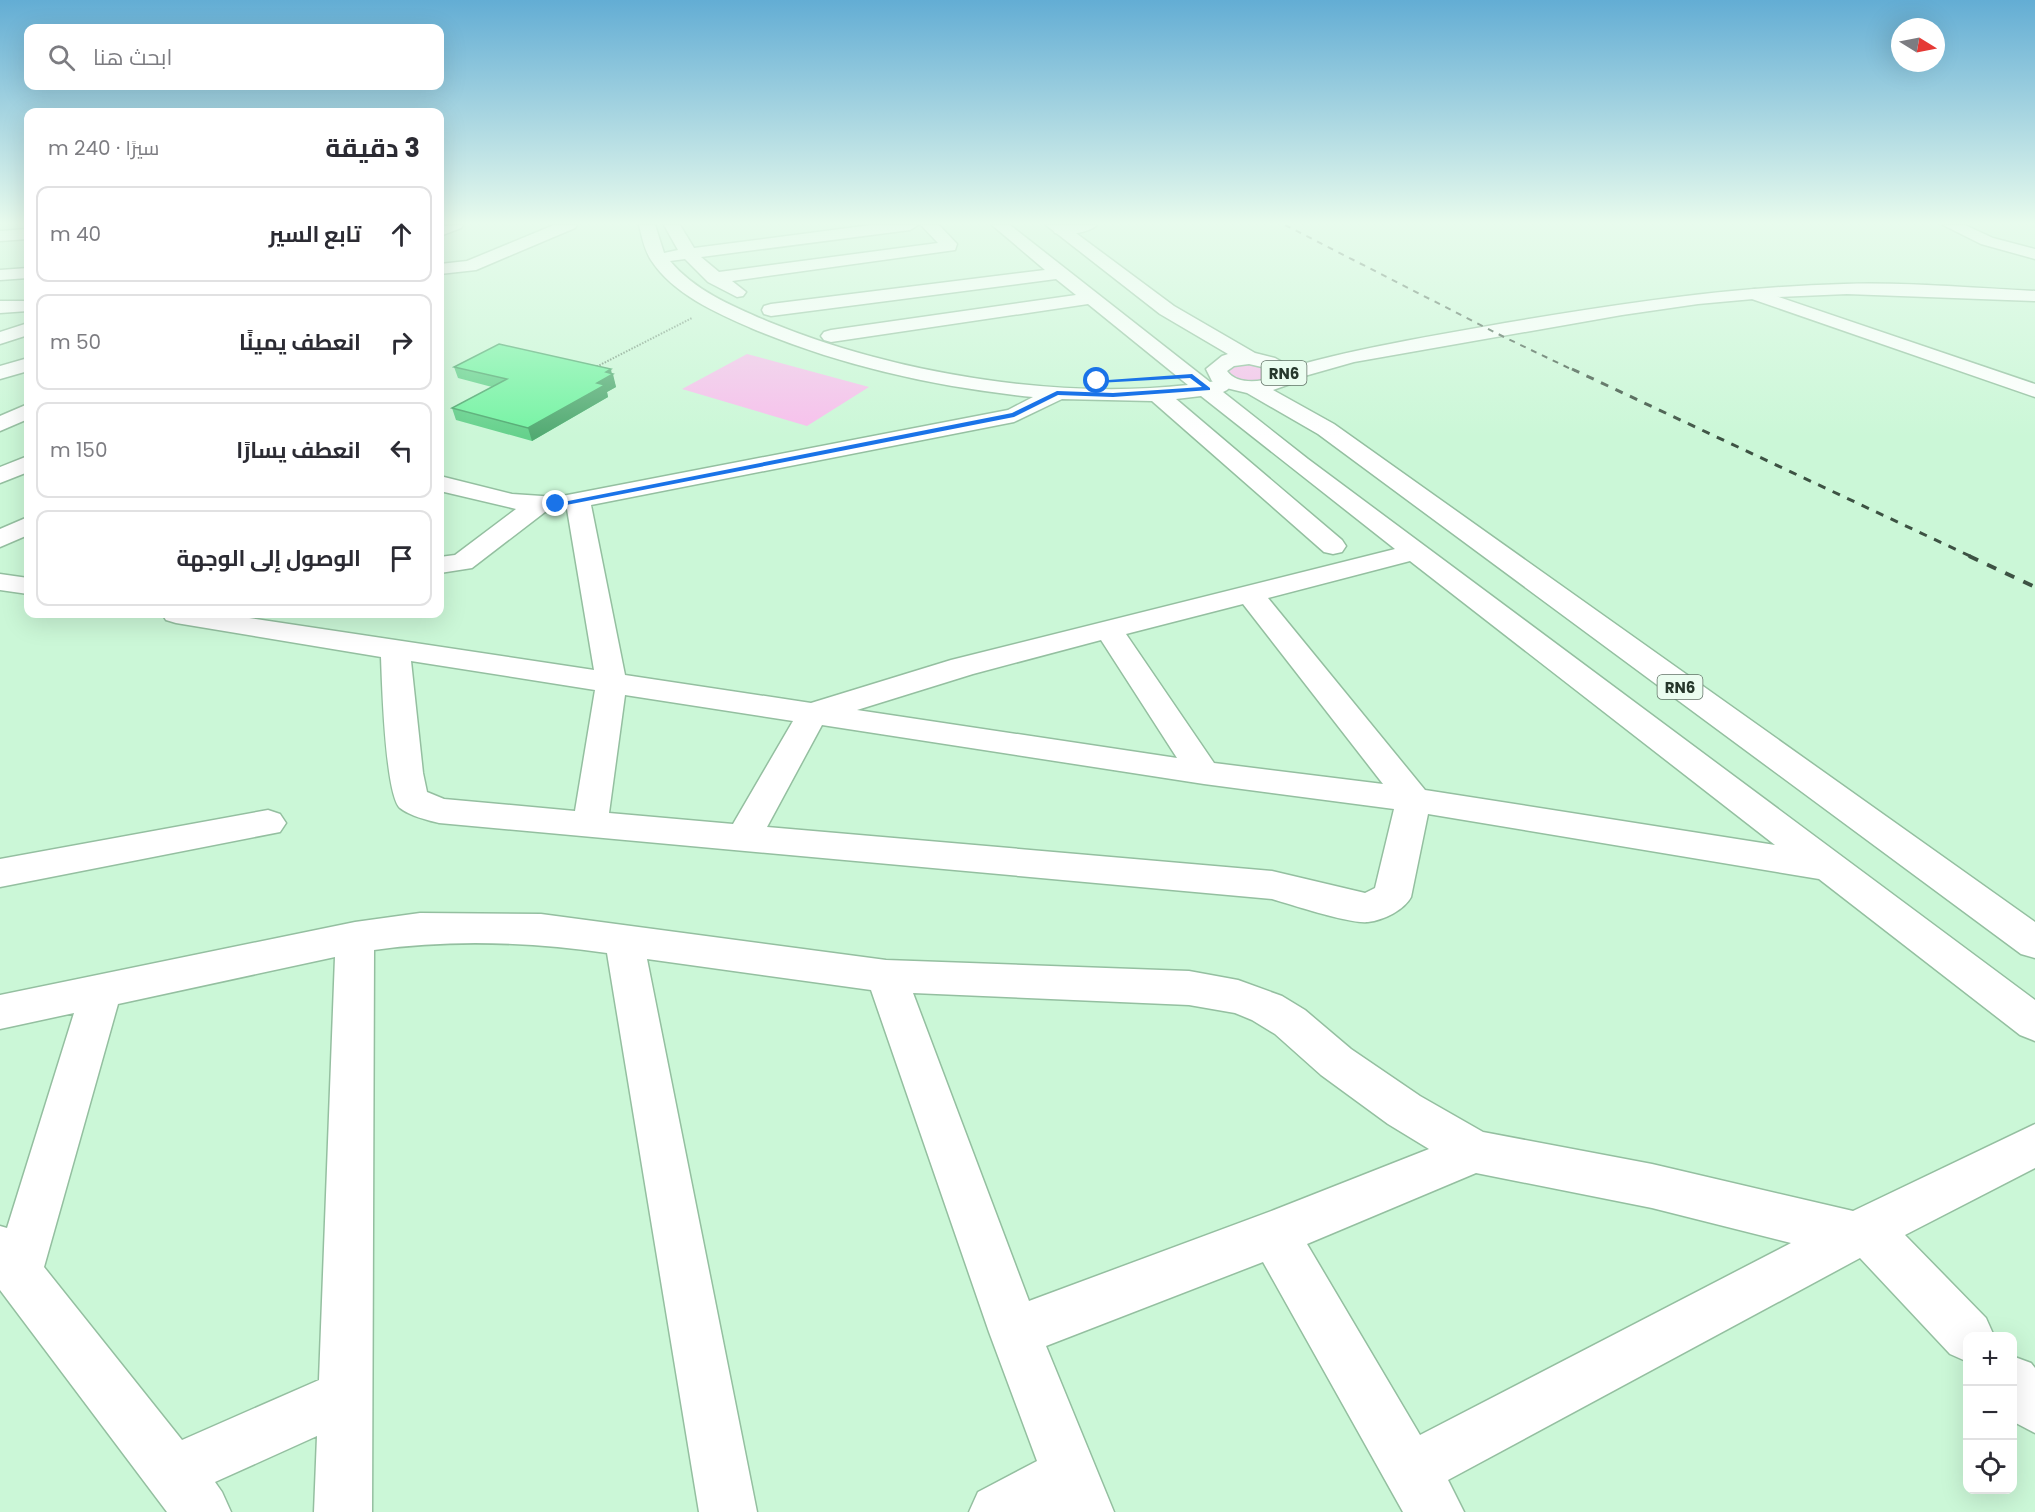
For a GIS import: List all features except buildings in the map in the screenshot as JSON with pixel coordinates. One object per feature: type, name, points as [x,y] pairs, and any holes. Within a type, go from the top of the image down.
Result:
[{"type":"street","points":[[703,296],[779,333],[848,358],[958,382],[1057,393],[1113,395],[1220,378]]},
{"type":"street","points":[[745,296],[771,310],[831,336],[937,365],[1032,378],[1097,381],[1220,378]]},
{"type":"street","points":[[771,310],[883,296]]},
{"type":"street","points":[[1088,296],[1220,378],[1300,464],[2035,1023]]},
{"type":"street","name":"RN6","points":[[1148,296],[1186,324],[1254,359],[1275,364],[1326,429]]},
{"type":"street","points":[[1284,377],[1351,356],[1622,309],[1741,296]]},
{"type":"street","points":[[1760,296],[2035,391]]},
{"type":"street","points":[[831,336],[1091,298]]},
{"type":"street","points":[[0,307],[24,306]]},
{"type":"street","name":"RN6","points":[[1186,324],[1220,378],[1326,429],[2035,943]]},
{"type":"street","points":[[0,338],[24,330]]},
{"type":"street","points":[[1254,359],[1351,356]]},
{"type":"street","name":"RN6","points":[[1220,378],[1254,359]]},
{"type":"street","points":[[0,374],[24,365]]},
{"type":"street","name":"RN6","points":[[1220,378],[1271,386],[1284,377]]},
{"type":"street","points":[[444,484],[502,501],[538,505],[556,504],[1014,415],[1057,393]]},
{"type":"street","points":[[1159,396],[1333,546]]},
{"type":"street","points":[[0,424],[24,413]]},
{"type":"street","points":[[0,476],[24,465]]},
{"type":"street","points":[[578,499],[611,683],[590,824]]},
{"type":"street","points":[[444,564],[463,562],[538,505]]},
{"type":"street","points":[[0,539],[24,527]]},
{"type":"street","points":[[743,838],[813,713],[962,667],[1415,552]]},
{"type":"street","points":[[0,582],[24,585]]},
{"type":"street","points":[[1250,594],[1414,800]]},
{"type":"street","points":[[232,618],[395,650],[1204,772],[1414,800],[1830,867]]},
{"type":"street","points":[[1109,630],[1204,772]]},
{"type":"street","points":[[395,650],[406,773],[412,799],[439,811],[1272,885],[1330,901],[1367,908],[1392,897],[1414,800]]},
{"type":"street","points":[[0,873],[268,823]]},
{"type":"street","points":[[0,1012],[355,937],[420,928],[541,929],[886,976],[1189,988],[1238,997],[1267,1008],[1290,1022],[1336,1062],[1404,1110],[1475,1152],[1652,1186],[1861,1232],[1964,1332]]},
{"type":"street","points":[[343,1512],[355,937]]},
{"type":"street","points":[[624,939],[728,1512]]},
{"type":"street","points":[[886,976],[1015,1332],[1077,1493],[998,1512]]},
{"type":"street","points":[[101,991],[9,1260],[187,1493],[345,1396]]},
{"type":"street","points":[[1274,1234],[1423,1491],[1861,1232],[2035,1145]]},
{"type":"street","points":[[1015,1332],[1274,1234],[1475,1152]]},
{"type":"street","points":[[2017,1386],[2035,1406]]},
{"type":"path","points":[[586,372],[698,315],[722,307]]},
{"type":"shaded area","points":[[747,354],[869,387],[807,426],[682,389]]},
{"type":"shaded area","points":[[1245,362],[1273,369],[1276,378],[1251,384],[1227,376],[1226,368]]},
{"type":"railway","points":[[1423,296],[1575,371]]},
{"type":"railway","points":[[1572,369],[1972,557]]},
{"type":"railway","points":[[1969,556],[2035,587]]},
{"type":"route","points":[[556,504],[1014,415],[1057,393],[1113,395],[1208,389],[1192,376],[1097,381]]}]
